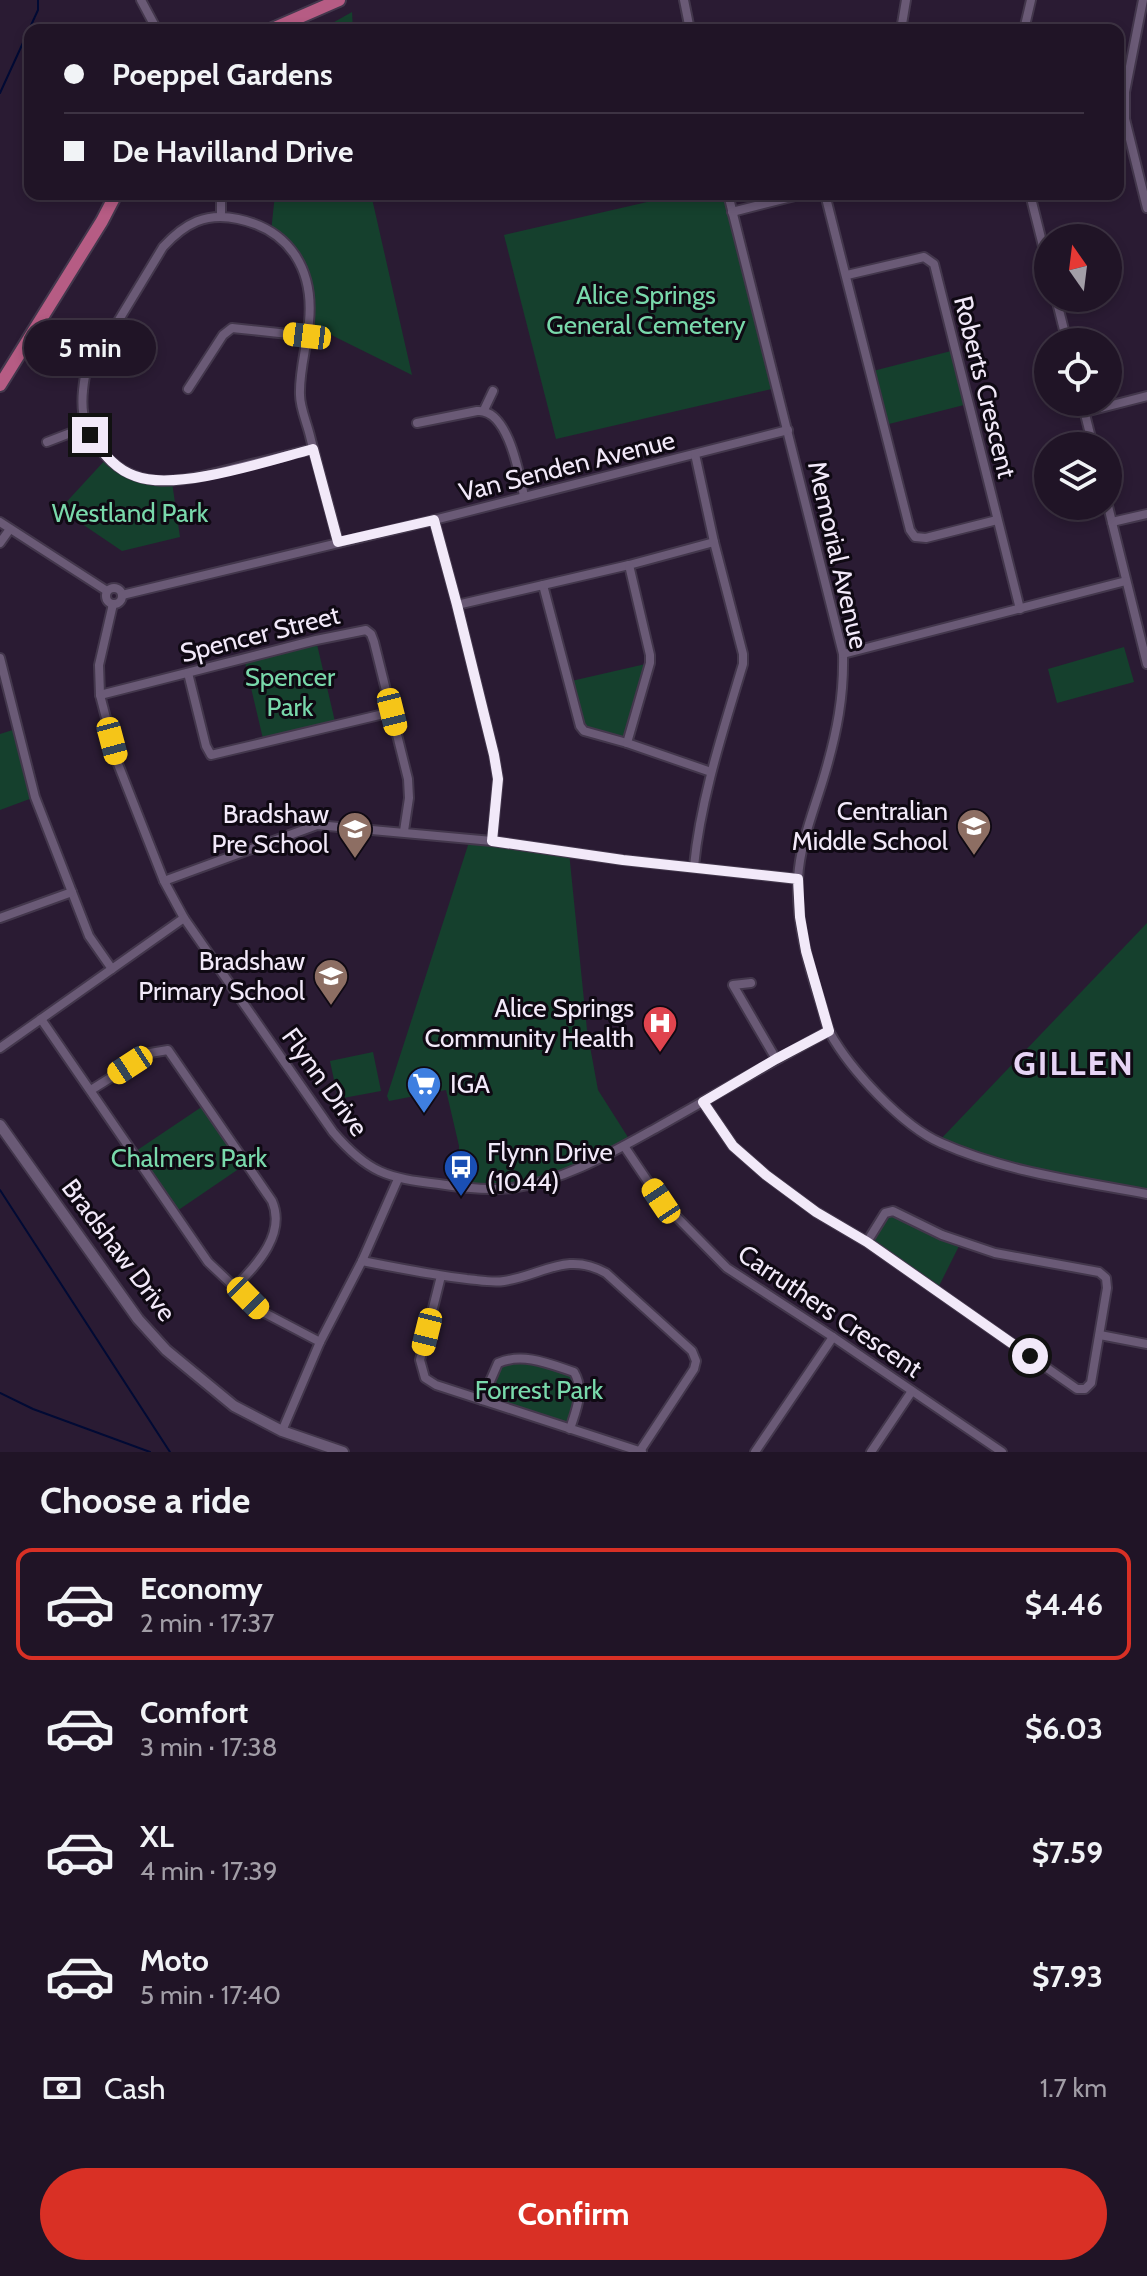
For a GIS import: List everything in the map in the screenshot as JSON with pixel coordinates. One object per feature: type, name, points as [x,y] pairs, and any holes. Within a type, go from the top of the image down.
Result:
[{"type":"main road","points":[[284,24],[340,0]]},
{"type":"main road","points":[[290,24],[340,0]]},
{"type":"main road","points":[[0,385],[113,200]]},
{"type":"street","points":[[141,0],[153,24]]},
{"type":"street","points":[[684,0],[689,24]]},
{"type":"street","points":[[902,24],[906,0]]},
{"type":"street","points":[[1025,24],[1031,0]]},
{"type":"street","points":[[1143,0],[1125,92],[1125,119],[1147,208]]},
{"type":"street","points":[[221,200],[221,215]]},
{"type":"street","name":"Memorial Avenue","points":[[729,200],[843,654],[842,707],[805,836],[798,879],[806,951],[829,1031],[868,1085],[907,1120],[938,1142],[1013,1168],[1147,1194]]},
{"type":"street","points":[[732,212],[779,200]]},
{"type":"street","points":[[827,200],[910,530],[915,537],[926,538],[997,520]]},
{"type":"street","points":[[1032,200],[1038,224]]},
{"type":"street","points":[[313,449],[195,478],[160,481],[136,477],[121,469],[107,458],[86,427],[82,390],[85,376],[163,247],[176,233],[203,219],[221,215],[244,220],[271,232],[294,253],[308,283],[310,302],[300,396],[338,542]]},
{"type":"street","name":"Roberts Crescent","points":[[847,275],[924,257],[934,264],[1020,609]]},
{"type":"street","points":[[188,389],[223,335],[232,328],[307,336]]},
{"type":"street","points":[[484,410],[493,391]]},
{"type":"street","points":[[1122,400],[1147,396]]},
{"type":"street","points":[[417,423],[484,410],[492,415],[512,449],[524,496]]},
{"type":"street","points":[[47,442],[86,427]]},
{"type":"street","name":"Van Senden Avenue","points":[[122,595],[788,430]]},
{"type":"street","points":[[694,866],[698,827],[711,772],[743,664],[695,454]]},
{"type":"street","points":[[1147,514],[1112,522],[1147,664]]},
{"type":"street","points":[[434,520],[498,779],[492,841]]},
{"type":"street","points":[[0,522],[107,591]]},
{"type":"street","points":[[0,543],[10,529]]},
{"type":"street","points":[[457,605],[714,542]]},
{"type":"street","points":[[627,743],[650,663],[629,565]]},
{"type":"street","points":[[843,654],[1126,581]]},
{"type":"street","points":[[543,585],[580,726],[584,731],[711,772]]},
{"type":"street","points":[[115,588],[122,595],[119,602],[113,604],[107,600],[107,591],[115,588]]},
{"type":"street","name":"Flynn Drive","points":[[113,604],[99,665],[100,695],[118,764],[164,881],[184,918],[333,1132],[349,1151],[367,1165],[398,1179],[487,1190],[510,1188],[566,1174],[624,1146],[829,1031]]},
{"type":"street","name":"Spencer Street","points":[[100,695],[366,630],[374,642],[408,779],[409,798],[404,831]]},
{"type":"street","points":[[0,658],[35,797],[89,936],[112,969]]},
{"type":"street","points":[[188,673],[211,755],[392,712]]},
{"type":"street","points":[[164,881],[317,825],[404,831],[798,879]]},
{"type":"street","points":[[0,918],[72,892]]},
{"type":"street","points":[[0,1048],[184,918]]},
{"type":"street","points":[[751,983],[733,985],[776,1059]]},
{"type":"street","points":[[41,1019],[208,1262],[259,1310],[320,1342]]},
{"type":"street","points":[[91,1090],[150,1053],[168,1050],[276,1211],[277,1226],[273,1236],[255,1267],[236,1286]]},
{"type":"street","points":[[703,1102],[733,1146],[816,1212],[867,1242],[1077,1389],[1085,1389],[1091,1383],[1107,1282],[1099,1272],[995,1253],[942,1235],[893,1211],[885,1213],[867,1242]]},
{"type":"street","name":"Bradshaw Drive","points":[[0,1125],[138,1319],[166,1350],[234,1406],[282,1431],[343,1452]]},
{"type":"street","name":"Carruthers Crescent","points":[[624,1146],[661,1201],[727,1268],[1002,1452]]},
{"type":"street","points":[[282,1431],[320,1342],[362,1261],[398,1179]]},
{"type":"street","points":[[362,1261],[441,1276],[504,1281],[572,1263],[592,1265],[606,1273],[695,1356],[694,1369],[641,1452],[436,1385],[425,1378],[420,1360],[441,1276]]},
{"type":"street","points":[[1100,1335],[1147,1344]]},
{"type":"street","points":[[755,1452],[833,1337]]},
{"type":"street","points":[[482,1400],[498,1363],[508,1359],[541,1360],[574,1372],[580,1382],[570,1429]]},
{"type":"street","points":[[871,1452],[912,1391]]},
{"type":"green space","points":[[352,12],[353,24],[331,24]]},
{"type":"green space","points":[[274,200],[372,200],[412,375],[309,324],[302,268],[271,232]]},
{"type":"green space","name":"Alice Springs General Cemetery","points":[[656,200],[729,200],[776,388],[556,439],[504,235]]},
{"type":"green space","points":[[955,350],[968,404],[885,425],[869,372]]},
{"type":"green space","name":"Westland Park","points":[[107,458],[121,469],[172,482],[180,537],[122,551],[60,509]]},
{"type":"green space","name":"Spencer Park","points":[[316,640],[336,726],[264,743],[244,658]]},
{"type":"green space","points":[[1124,647],[1134,682],[1057,703],[1048,669]]},
{"type":"green space","points":[[650,663],[627,743],[584,731],[567,682]]},
{"type":"green space","points":[[19,728],[35,797],[0,810],[0,734]]},
{"type":"green space","points":[[470,839],[569,852],[587,1030],[598,1090],[631,1142],[589,1164],[510,1188],[458,1187],[459,1146],[446,1090],[389,1101],[387,1096]]},
{"type":"green space","points":[[1147,923],[1147,1194],[1013,1168],[938,1142]]},
{"type":"green space","points":[[373,1052],[381,1091],[338,1099],[330,1061]]},
{"type":"green space","name":"Chalmers Park","points":[[206,1104],[246,1164],[174,1213],[133,1153]]},
{"type":"green space","points":[[893,1211],[961,1242],[936,1292],[867,1242],[878,1222]]},
{"type":"green space","name":"Forrest Park","points":[[541,1360],[574,1372],[580,1382],[570,1429],[482,1400],[498,1363]]},
{"type":"waterway","points":[[32,24],[38,10],[38,0]]},
{"type":"waterway","points":[[0,93],[24,41]]},
{"type":"waterway","points":[[0,1190],[170,1452]]},
{"type":"waterway","points":[[0,1393],[33,1409],[150,1452]]},
{"type":"place","name":"Centralian Middle School","points":[[974,857]]},
{"type":"place","name":"Bradshaw Pre School","points":[[355,860]]},
{"type":"place","name":"Bradshaw Primary School","points":[[331,1007]]},
{"type":"place","name":"Alice Springs Community Health","points":[[660,1054]]},
{"type":"place","name":"IGA","points":[[424,1115]]},
{"type":"place","name":"Flynn Drive (1044)","points":[[461,1198]]},
{"type":"district","name":"GILLEN","points":[[1074,1063]]},
{"type":"route","points":[[90,435],[107,458],[121,469],[136,477],[172,482],[313,449],[338,542],[434,520],[494,755],[498,779],[492,841],[623,860],[798,879],[806,951],[829,1031],[703,1102],[733,1146],[766,1175],[1030,1356]]}]
